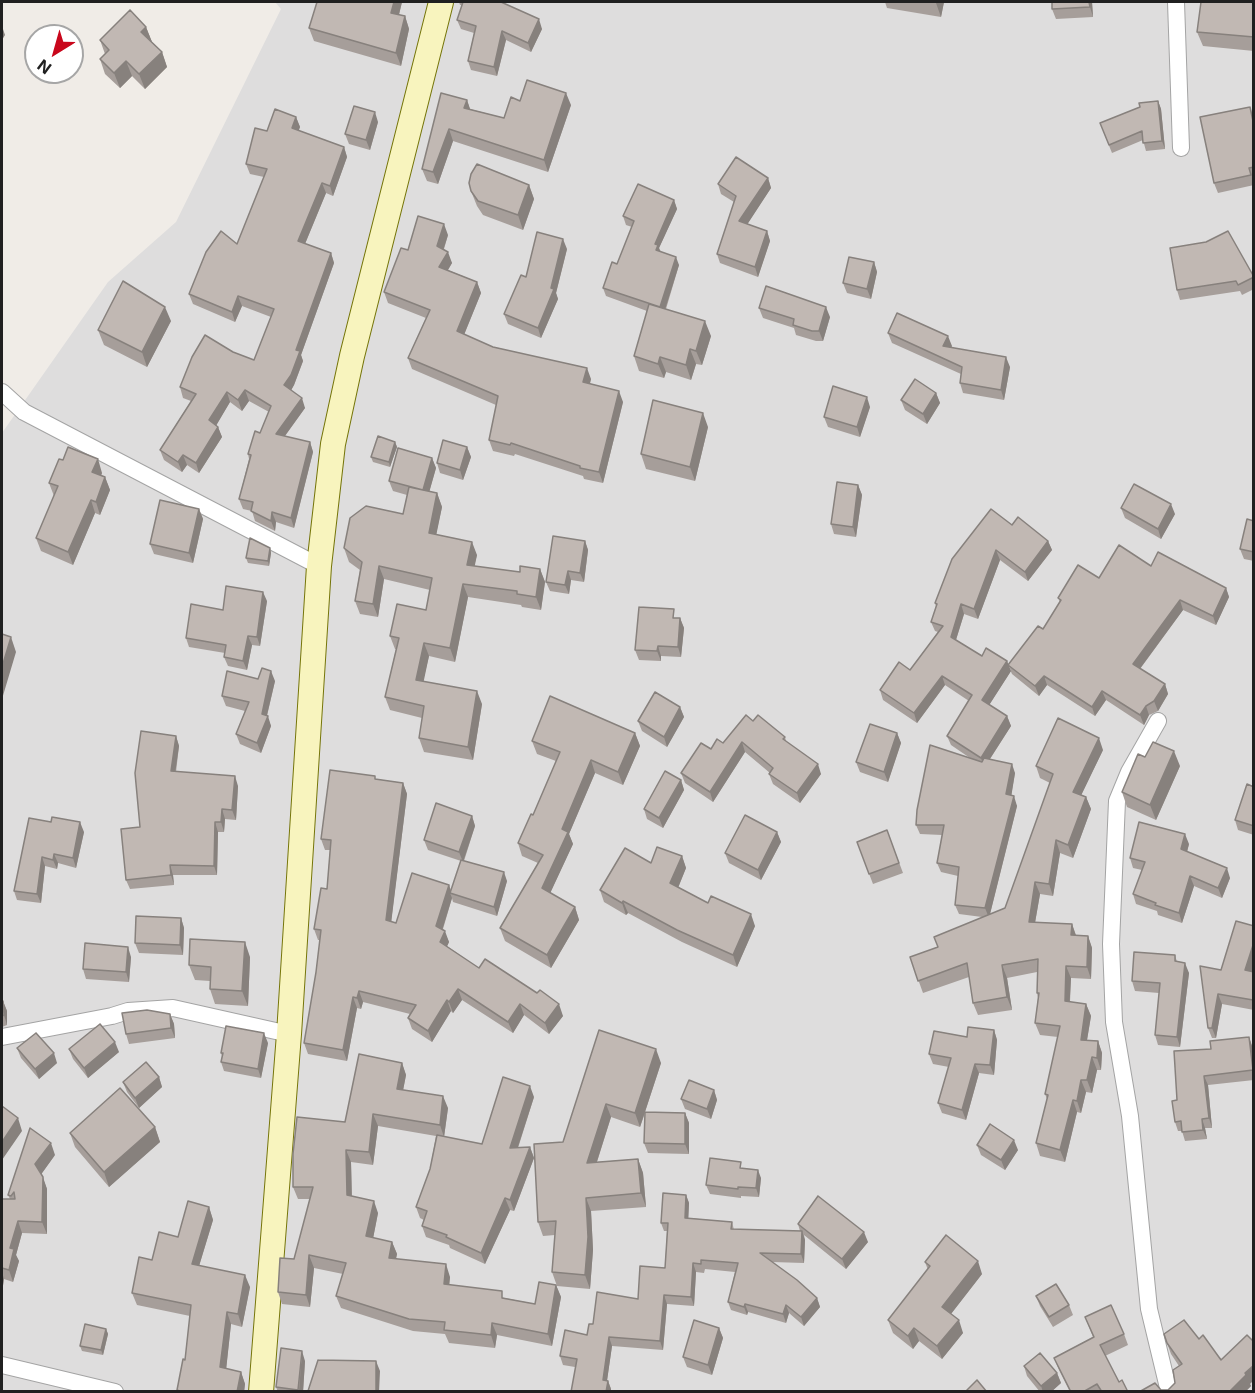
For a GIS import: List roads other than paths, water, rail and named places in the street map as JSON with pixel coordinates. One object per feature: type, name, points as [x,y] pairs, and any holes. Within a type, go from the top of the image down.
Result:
[{"type":"main road","points":[[261,1392],[289,1034],[319,566],[333,444],[352,356],[441,2]]},
{"type":"street","points":[[1176,2],[1181,148]]},
{"type":"street","points":[[2,392],[24,412],[319,566]]},
{"type":"street","points":[[1158,721],[1129,772],[1117,801],[1111,944],[1114,1022],[1130,1116],[1149,1309],[1169,1392]]},
{"type":"street","points":[[2,1037],[128,1011],[173,1008],[289,1034]]},
{"type":"street","points":[[2,1365],[115,1392]]}]
